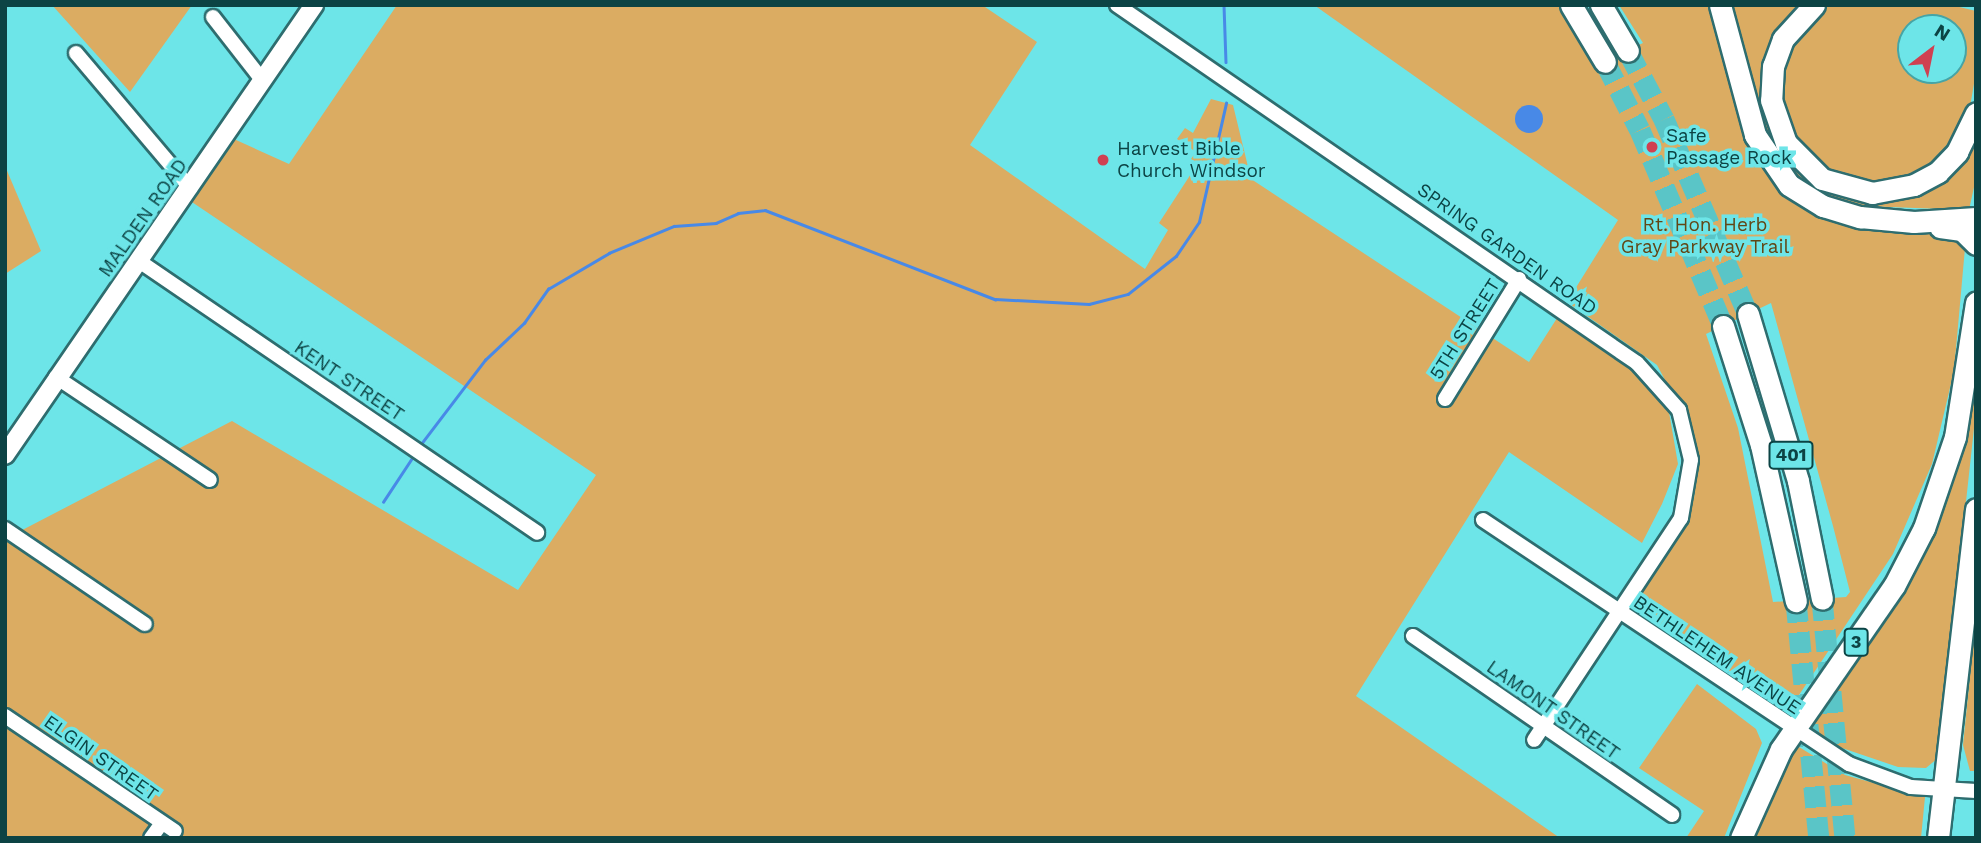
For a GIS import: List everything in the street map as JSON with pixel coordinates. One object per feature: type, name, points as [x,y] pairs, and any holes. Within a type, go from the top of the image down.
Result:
[{"type":"highway","points":[[1571,5],[1605,62]]},
{"type":"highway","points":[[1601,5],[1629,51]]},
{"type":"highway","points":[[1720,5],[1755,135],[1780,175],[1811,200],[1835,211],[1958,228],[1976,244]]},
{"type":"highway","points":[[1814,5],[1783,39],[1773,66],[1771,100],[1786,143],[1822,179],[1872,193],[1914,186],[1938,172],[1957,152],[1976,113]]},
{"type":"highway","points":[[1914,222],[1976,218]]},
{"type":"highway","name":"3","points":[[1741,838],[1766,777],[1894,586],[1924,528],[1955,437],[1976,303]]},
{"type":"highway","name":"401","points":[[1748,314],[1795,470],[1822,599]]},
{"type":"highway","name":"401","points":[[1723,326],[1761,445],[1796,601]]},
{"type":"highway","points":[[1938,838],[1976,509]]},
{"type":"main road","name":"MALDEN ROAD","points":[[5,455],[314,5]]},
{"type":"street","name":"SPRING GARDEN ROAD","points":[[1117,5],[1518,279],[1652,375],[1685,426],[1691,475],[1681,518],[1534,740]]},
{"type":"street","points":[[213,16],[263,81]]},
{"type":"street","points":[[76,52],[190,188]]},
{"type":"street","name":"KENT STREET","points":[[139,261],[537,533]]},
{"type":"street","name":"5TH STREET","points":[[1445,399],[1518,279]]},
{"type":"street","points":[[57,377],[210,481]]},
{"type":"street","name":"BETHLEHEM AVENUE","points":[[1483,520],[1795,731],[1858,768],[1911,787],[1976,791]]},
{"type":"street","points":[[5,529],[145,624]]},
{"type":"street","name":"LAMONT STREET","points":[[1413,636],[1672,815]]},
{"type":"street","name":"ELGIN STREET","points":[[5,716],[175,831]]},
{"type":"street","points":[[151,838],[161,824]]},
{"type":"green space","points":[[52,5],[192,5],[130,92]]},
{"type":"green space","points":[[397,5],[982,5],[1037,42],[970,145],[1145,269],[1168,230],[1159,223],[1198,163],[1191,159],[1196,152],[1177,139],[1185,128],[1193,133],[1211,99],[1233,105],[1251,179],[1529,362],[1559,315],[1638,373],[1669,412],[1678,464],[1642,543],[1509,452],[1356,696],[1560,838],[5,838],[5,539],[232,421],[518,590],[596,475],[183,196],[225,135],[289,164]]},
{"type":"green space","name":"Rt. Hon. Herb Gray Parkway Trail","points":[[1314,5],[1560,5],[1595,65],[1643,43],[1619,5],[1710,5],[1751,148],[1775,181],[1869,226],[1951,236],[1965,248],[1954,371],[1932,464],[1893,554],[1797,698],[1770,696],[1695,650],[1638,608],[1635,600],[1683,524],[1694,498],[1696,467],[1691,429],[1657,365],[1567,302],[1618,220]],"holes":[[[1771,303],[1850,592],[1846,597],[1773,602],[1738,428],[1706,334]]]},
{"type":"green space","points":[[1727,5],[1797,5],[1770,46],[1792,162],[1900,196],[1976,120],[1976,178],[1969,210],[1862,206],[1833,199],[1783,167],[1764,140]]},
{"type":"green space","points":[[1826,5],[1951,5],[1976,11],[1976,72],[1970,107],[1954,143],[1930,165],[1903,177],[1872,183],[1835,174],[1809,158],[1787,130],[1777,104],[1787,43],[1811,14]]},
{"type":"green space","points":[[5,166],[41,251],[5,274]]},
{"type":"green space","points":[[1973,393],[1976,410],[1938,758],[1926,768],[1898,767],[1842,748],[1821,736],[1814,723],[1950,482]]},
{"type":"green space","points":[[1976,616],[1976,771],[1970,771],[1963,745]]},
{"type":"green space","points":[[1697,684],[1756,729],[1762,743],[1724,838],[1686,838],[1704,811],[1639,768]]},
{"type":"green space","points":[[1799,747],[1845,775],[1925,797],[1921,838],[1750,838],[1791,748]]},
{"type":"water","points":[[1529,105],[1539,109],[1543,119],[1539,129],[1529,133],[1519,129],[1515,119],[1519,109]]},
{"type":"waterway","points":[[1224,5],[1226,62]]},
{"type":"waterway","points":[[421,444],[485,360],[524,323],[548,289],[609,253],[674,226],[716,223],[738,213],[765,210],[995,299],[1089,304],[1128,294],[1176,256],[1199,222],[1226,103]]},
{"type":"waterway","points":[[383,502],[412,458]]},
{"type":"tunnel","points":[[1628,51],[1664,119],[1748,314]]},
{"type":"tunnel","points":[[1605,62],[1640,130],[1723,326]]},
{"type":"tunnel","points":[[1822,599],[1845,838]]},
{"type":"tunnel","points":[[1796,601],[1819,838]]},
{"type":"place","name":"Safe Passage Rock","points":[[1652,147]]},
{"type":"place","name":"Harvest Bible Church Windsor","points":[[1103,160]]}]
